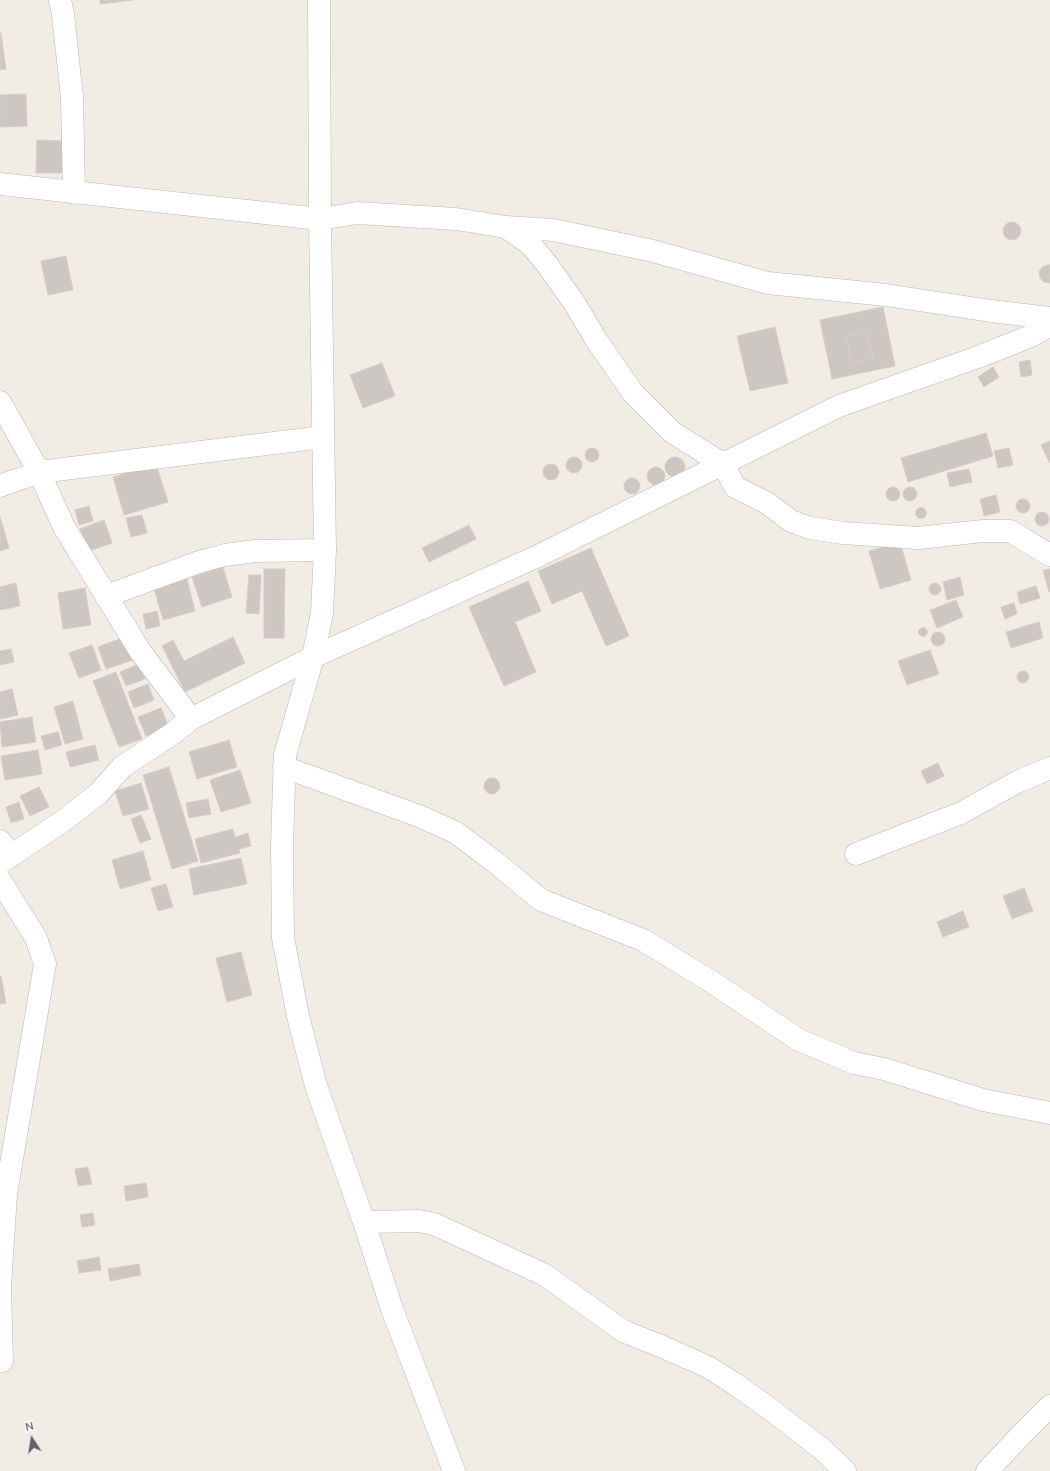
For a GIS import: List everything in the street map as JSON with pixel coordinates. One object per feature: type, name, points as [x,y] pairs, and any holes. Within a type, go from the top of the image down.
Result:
[{"type":"street","points":[[60,0],[72,97],[74,193]]},
{"type":"street","points":[[319,0],[320,219],[325,550],[322,614],[313,657],[285,755],[282,845],[283,938],[298,1016],[316,1086],[364,1222],[392,1309],[454,1471]]},
{"type":"street","points":[[0,184],[320,219],[357,213],[456,219],[506,227],[553,230],[634,247],[768,282],[886,295],[991,311],[1050,318]]},
{"type":"street","points":[[506,227],[530,244],[546,263],[633,393],[672,432],[723,464],[735,487],[767,503],[791,521],[810,528],[843,533],[918,538],[983,531],[1010,531],[1050,555]]},
{"type":"street","points":[[4,854],[63,821],[98,794],[122,767],[172,734],[191,719],[313,657],[538,556],[839,406],[978,357],[1031,336],[1050,325]]},
{"type":"street","points":[[0,402],[39,472],[64,527],[140,651],[191,719]]},
{"type":"street","points":[[0,486],[39,472],[323,437]]},
{"type":"street","points":[[106,596],[199,562],[225,555],[255,551],[325,550]]},
{"type":"street","points":[[284,767],[419,816],[455,832],[495,862],[541,900],[643,940],[712,982],[799,1040],[854,1062],[884,1069],[983,1100],[1050,1113]]},
{"type":"street","points":[[856,854],[961,813],[1017,782],[1050,768]]},
{"type":"street","points":[[0,880],[36,938],[44,964],[6,1194],[0,1286],[2,1361]]},
{"type":"street","points":[[364,1222],[419,1221],[434,1224],[545,1275],[623,1332],[663,1347],[708,1367],[735,1384],[822,1449],[845,1471]]},
{"type":"street","points":[[987,1471],[1050,1406]]},
{"type":"building","points":[[100,0],[133,0],[100,4]]},
{"type":"building","points":[[0,33],[6,69],[0,70]]},
{"type":"building","points":[[26,94],[27,126],[0,127],[0,95]]},
{"type":"building","points":[[37,140],[64,141],[64,173],[36,173]]},
{"type":"building","points":[[1012,222],[1018,225],[1021,231],[1018,237],[1012,240],[1006,237],[1003,231],[1006,225]]},
{"type":"building","points":[[66,256],[73,290],[48,295],[41,261]]},
{"type":"building","points":[[1050,265],[1050,283],[1044,282],[1040,278],[1039,272],[1042,267]]},
{"type":"building","points":[[883,307],[895,366],[832,379],[820,320]],"holes":[[[867,331],[873,358],[852,363],[846,336]]]},
{"type":"building","points":[[775,327],[788,383],[750,391],[737,336]]},
{"type":"building","points":[[867,331],[873,358],[852,363],[846,336]]},
{"type":"building","points":[[1030,360],[1032,375],[1021,377],[1019,362]]},
{"type":"building","points":[[382,363],[395,396],[363,408],[350,375]]},
{"type":"building","points":[[993,367],[999,377],[984,387],[978,377]]},
{"type":"building","points":[[986,433],[993,456],[908,482],[901,458]]},
{"type":"building","points":[[1050,441],[1050,463],[1041,445]]},
{"type":"building","points":[[592,448],[597,450],[599,455],[597,460],[592,462],[587,460],[585,455],[587,450]]},
{"type":"building","points":[[1009,448],[1013,465],[998,468],[994,451]]},
{"type":"building","points":[[574,457],[580,459],[582,465],[580,471],[574,473],[568,471],[566,465],[568,459]]},
{"type":"building","points":[[675,457],[682,460],[685,467],[682,474],[675,477],[668,474],[665,467],[668,460]]},
{"type":"building","points":[[156,464],[168,502],[124,515],[113,477]]},
{"type":"building","points":[[548,464],[554,464],[559,469],[557,478],[554,480],[548,480],[543,475],[543,469]]},
{"type":"building","points":[[656,467],[662,470],[665,476],[662,482],[656,485],[650,482],[647,476],[650,470]]},
{"type":"building","points":[[969,469],[972,482],[950,487],[947,473]]},
{"type":"building","points":[[632,478],[638,480],[640,486],[638,492],[632,494],[626,492],[624,486],[626,480]]},
{"type":"building","points":[[893,487],[898,489],[900,494],[898,499],[893,501],[888,499],[886,494],[888,489]]},
{"type":"building","points":[[907,487],[913,487],[917,491],[917,497],[913,501],[907,501],[903,497],[903,491]]},
{"type":"building","points":[[996,495],[1000,512],[984,516],[980,499]]},
{"type":"building","points":[[1023,499],[1028,501],[1030,506],[1028,511],[1023,513],[1018,511],[1016,506],[1018,501]]},
{"type":"building","points":[[89,506],[93,521],[79,525],[75,510]]},
{"type":"building","points":[[919,508],[923,508],[925,509],[925,517],[919,518],[916,515],[916,511]]},
{"type":"building","points":[[1042,512],[1047,514],[1049,519],[1047,524],[1042,526],[1037,524],[1035,519],[1037,514]]},
{"type":"building","points":[[142,515],[147,533],[131,537],[126,518]]},
{"type":"building","points":[[0,517],[9,548],[0,551]]},
{"type":"building","points":[[104,520],[112,543],[89,551],[80,529]]},
{"type":"building","points":[[469,525],[476,539],[429,562],[422,548]]},
{"type":"building","points":[[900,542],[911,580],[880,589],[869,551]]},
{"type":"building","points":[[591,548],[629,636],[606,646],[582,591],[552,604],[538,571]]},
{"type":"building","points":[[223,567],[232,597],[202,607],[192,577]]},
{"type":"building","points":[[264,569],[285,569],[284,638],[264,638]]},
{"type":"building","points":[[1050,569],[1050,591],[1049,592],[1043,570]]},
{"type":"building","points":[[249,575],[261,575],[259,614],[246,613]]},
{"type":"building","points":[[960,577],[964,595],[947,600],[943,582]]},
{"type":"building","points":[[187,579],[195,611],[163,620],[154,588]]},
{"type":"building","points":[[528,581],[541,611],[515,622],[536,672],[504,686],[469,607]]},
{"type":"building","points":[[16,583],[20,606],[0,610],[0,587]]},
{"type":"building","points":[[935,583],[939,585],[941,589],[939,593],[935,595],[931,593],[929,589],[931,585]]},
{"type":"building","points":[[1036,586],[1040,598],[1020,604],[1017,592]]},
{"type":"building","points":[[85,588],[91,625],[63,629],[58,593]]},
{"type":"building","points":[[956,600],[963,617],[937,628],[930,610]]},
{"type":"building","points":[[1014,603],[1017,614],[1005,619],[1001,607]]},
{"type":"building","points":[[157,611],[160,626],[146,629],[143,614]]},
{"type":"building","points":[[1039,622],[1043,638],[1011,648],[1006,632]]},
{"type":"building","points":[[923,627],[928,632],[923,637],[918,632]]},
{"type":"building","points":[[938,632],[943,634],[945,639],[943,644],[938,646],[933,644],[931,639],[933,634]]},
{"type":"building","points":[[125,637],[133,660],[106,669],[98,647]]},
{"type":"building","points":[[233,637],[245,663],[185,692],[162,646],[173,640],[184,661]]},
{"type":"building","points":[[92,645],[101,670],[79,678],[69,653]]},
{"type":"building","points":[[11,649],[14,662],[0,665],[0,651]]},
{"type":"building","points":[[930,650],[939,674],[907,685],[898,661]]},
{"type":"building","points":[[139,664],[145,679],[126,686],[120,672]]},
{"type":"building","points":[[1021,671],[1025,671],[1029,677],[1025,683],[1021,683],[1017,679],[1017,675]]},
{"type":"building","points":[[116,672],[142,739],[119,747],[93,681]]},
{"type":"building","points":[[148,684],[154,700],[134,708],[128,692]]},
{"type":"building","points":[[12,689],[18,715],[0,719],[0,692]]},
{"type":"building","points":[[73,701],[83,739],[65,744],[54,707]]},
{"type":"building","points":[[161,708],[169,727],[146,736],[138,717]]},
{"type":"building","points":[[32,717],[36,742],[2,747],[0,722]]},
{"type":"building","points":[[58,732],[62,745],[45,750],[41,736]]},
{"type":"building","points":[[229,740],[237,767],[197,779],[189,752]]},
{"type":"building","points":[[95,745],[99,760],[70,767],[66,752]]},
{"type":"building","points":[[38,750],[42,774],[5,780],[1,756]]},
{"type":"building","points":[[938,763],[944,776],[927,784],[921,771]]},
{"type":"building","points":[[169,767],[198,861],[172,869],[143,775]]},
{"type":"building","points":[[240,770],[251,803],[221,812],[210,780]]},
{"type":"building","points":[[492,778],[498,780],[500,786],[498,792],[492,794],[486,792],[484,786],[486,780]]},
{"type":"building","points":[[141,783],[149,809],[123,816],[115,791]]},
{"type":"building","points":[[39,787],[49,807],[30,816],[20,796]]},
{"type":"building","points":[[208,799],[211,814],[189,818],[186,803]]},
{"type":"building","points":[[19,802],[24,819],[11,823],[6,807]]},
{"type":"building","points":[[141,815],[151,839],[140,843],[131,819]]},
{"type":"building","points":[[233,829],[235,837],[248,833],[251,846],[239,849],[240,853],[201,863],[195,839]]},
{"type":"building","points":[[143,851],[151,880],[120,889],[112,860]]},
{"type":"building","points":[[241,858],[247,884],[194,895],[189,869]]},
{"type":"building","points":[[166,884],[173,907],[158,911],[151,888]]},
{"type":"building","points":[[1024,888],[1033,911],[1012,919],[1003,896]]},
{"type":"building","points":[[963,911],[969,927],[943,937],[937,922]]},
{"type":"building","points":[[241,952],[252,995],[227,1002],[216,958]]},
{"type":"building","points":[[0,976],[6,1003],[0,1004]]},
{"type":"building","points":[[88,1167],[92,1184],[78,1186],[75,1169]]},
{"type":"building","points":[[146,1183],[148,1197],[126,1201],[124,1186]]},
{"type":"building","points":[[93,1213],[95,1225],[82,1227],[80,1215]]},
{"type":"building","points":[[99,1257],[101,1270],[79,1273],[77,1261]]},
{"type":"building","points":[[139,1264],[141,1275],[110,1281],[108,1269]]}]
